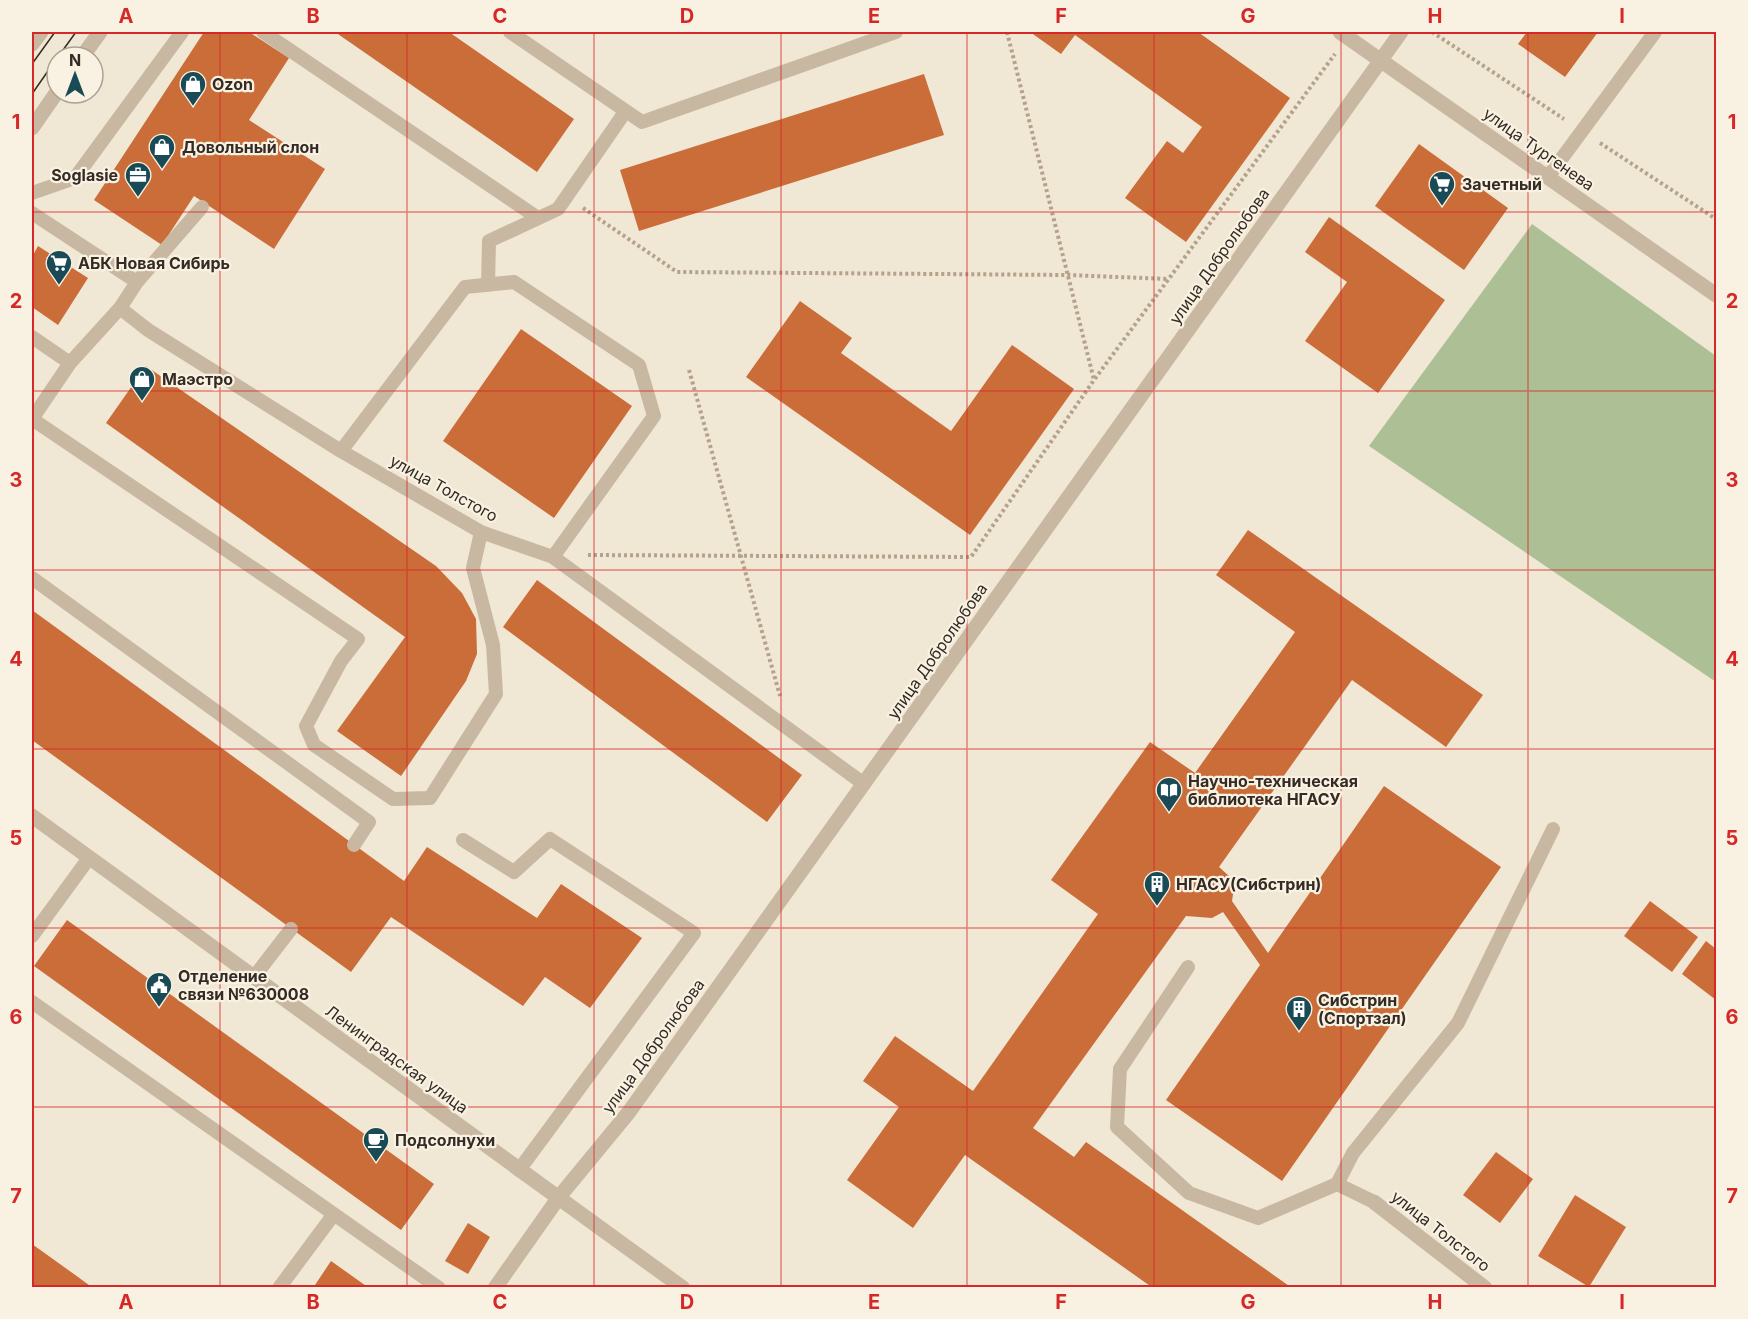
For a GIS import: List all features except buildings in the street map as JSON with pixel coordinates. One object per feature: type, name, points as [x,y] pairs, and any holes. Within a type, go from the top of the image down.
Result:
[{"type":"street","points":[[32,44],[41,32]]},
{"type":"street","points":[[91,45],[100,32]]},
{"type":"street","name":"улица Добролюбова","points":[[495,1287],[559,1197],[629,1112],[1401,32]]},
{"type":"street","name":"улица Тургенева","points":[[1344,34],[1716,295]]},
{"type":"street","points":[[32,128],[48,105]]},
{"type":"street","name":"Ленинградская улица","points":[[32,816],[683,1287]]},
{"type":"street","name":"улица Толстого","points":[[1374,1202],[1485,1287]]},
{"type":"lane","points":[[32,193],[75,178],[182,32]]},
{"type":"lane","points":[[263,32],[538,218]]},
{"type":"lane","points":[[510,32],[642,122],[896,32]]},
{"type":"lane","points":[[1548,177],[1655,32]]},
{"type":"lane","points":[[488,285],[489,241],[558,209],[625,112]]},
{"type":"lane","points":[[202,207],[137,282],[120,308],[70,363],[32,419],[358,639],[341,661],[306,726],[315,745],[393,799],[430,798],[496,694],[493,645],[473,568],[482,532]]},
{"type":"lane","points":[[32,213],[137,282]]},
{"type":"lane","points":[[340,451],[465,287],[514,282],[639,365],[654,416],[553,557]]},
{"type":"lane","name":"улица Толстого","points":[[120,308],[148,330],[340,451],[482,532],[553,557],[864,784]]},
{"type":"lane","points":[[32,337],[70,363]]},
{"type":"lane","points":[[32,578],[369,822],[354,845]]},
{"type":"lane","points":[[1188,967],[1120,1069],[1117,1127],[1189,1193],[1258,1218],[1336,1184],[1353,1153],[1458,1023],[1553,829]]},
{"type":"lane","points":[[463,840],[514,872],[550,839],[694,933],[519,1170]]},
{"type":"lane","points":[[32,936],[89,858]]},
{"type":"lane","points":[[254,977],[291,929]]},
{"type":"lane","points":[[32,1002],[439,1287]]},
{"type":"lane","points":[[1336,1184],[1374,1202]]},
{"type":"lane","points":[[279,1287],[334,1214]]},
{"type":"path","points":[[1007,32],[1094,380]]},
{"type":"path","points":[[553,557],[740,555],[971,557],[1094,380],[1344,34]]},
{"type":"path","points":[[566,197],[677,272],[1169,279]]},
{"type":"path","points":[[689,370],[783,706]]},
{"type":"green space","points":[[1532,224],[1716,356],[1716,682],[1369,446]]},
{"type":"tram line","points":[[32,64],[55,32]]},
{"type":"tram line","points":[[67,45],[76,32]]},
{"type":"tram line","points":[[32,94],[45,75]]},
{"type":"place","name":"Ozon","points":[[193,107]]},
{"type":"place","name":"Довольный слон","points":[[162,170]]},
{"type":"place","name":"Soglasie","points":[[138,198]]},
{"type":"place","name":"Зачетный","points":[[1442,207]]},
{"type":"place","name":"АБК Новая Сибирь","points":[[59,286]]},
{"type":"place","name":"Маэстро","points":[[142,402]]},
{"type":"place","name":"Научно-техническая библиотека НГАСУ","points":[[1169,813]]},
{"type":"place","name":"НГАСУ(Сибстрин)","points":[[1157,907]]},
{"type":"place","name":"Отделение связи №630008","points":[[159,1008]]},
{"type":"place","name":"Сибстрин (Спортзал)","points":[[1299,1032]]},
{"type":"place","name":"Подсолнухи","points":[[376,1163]]}]
